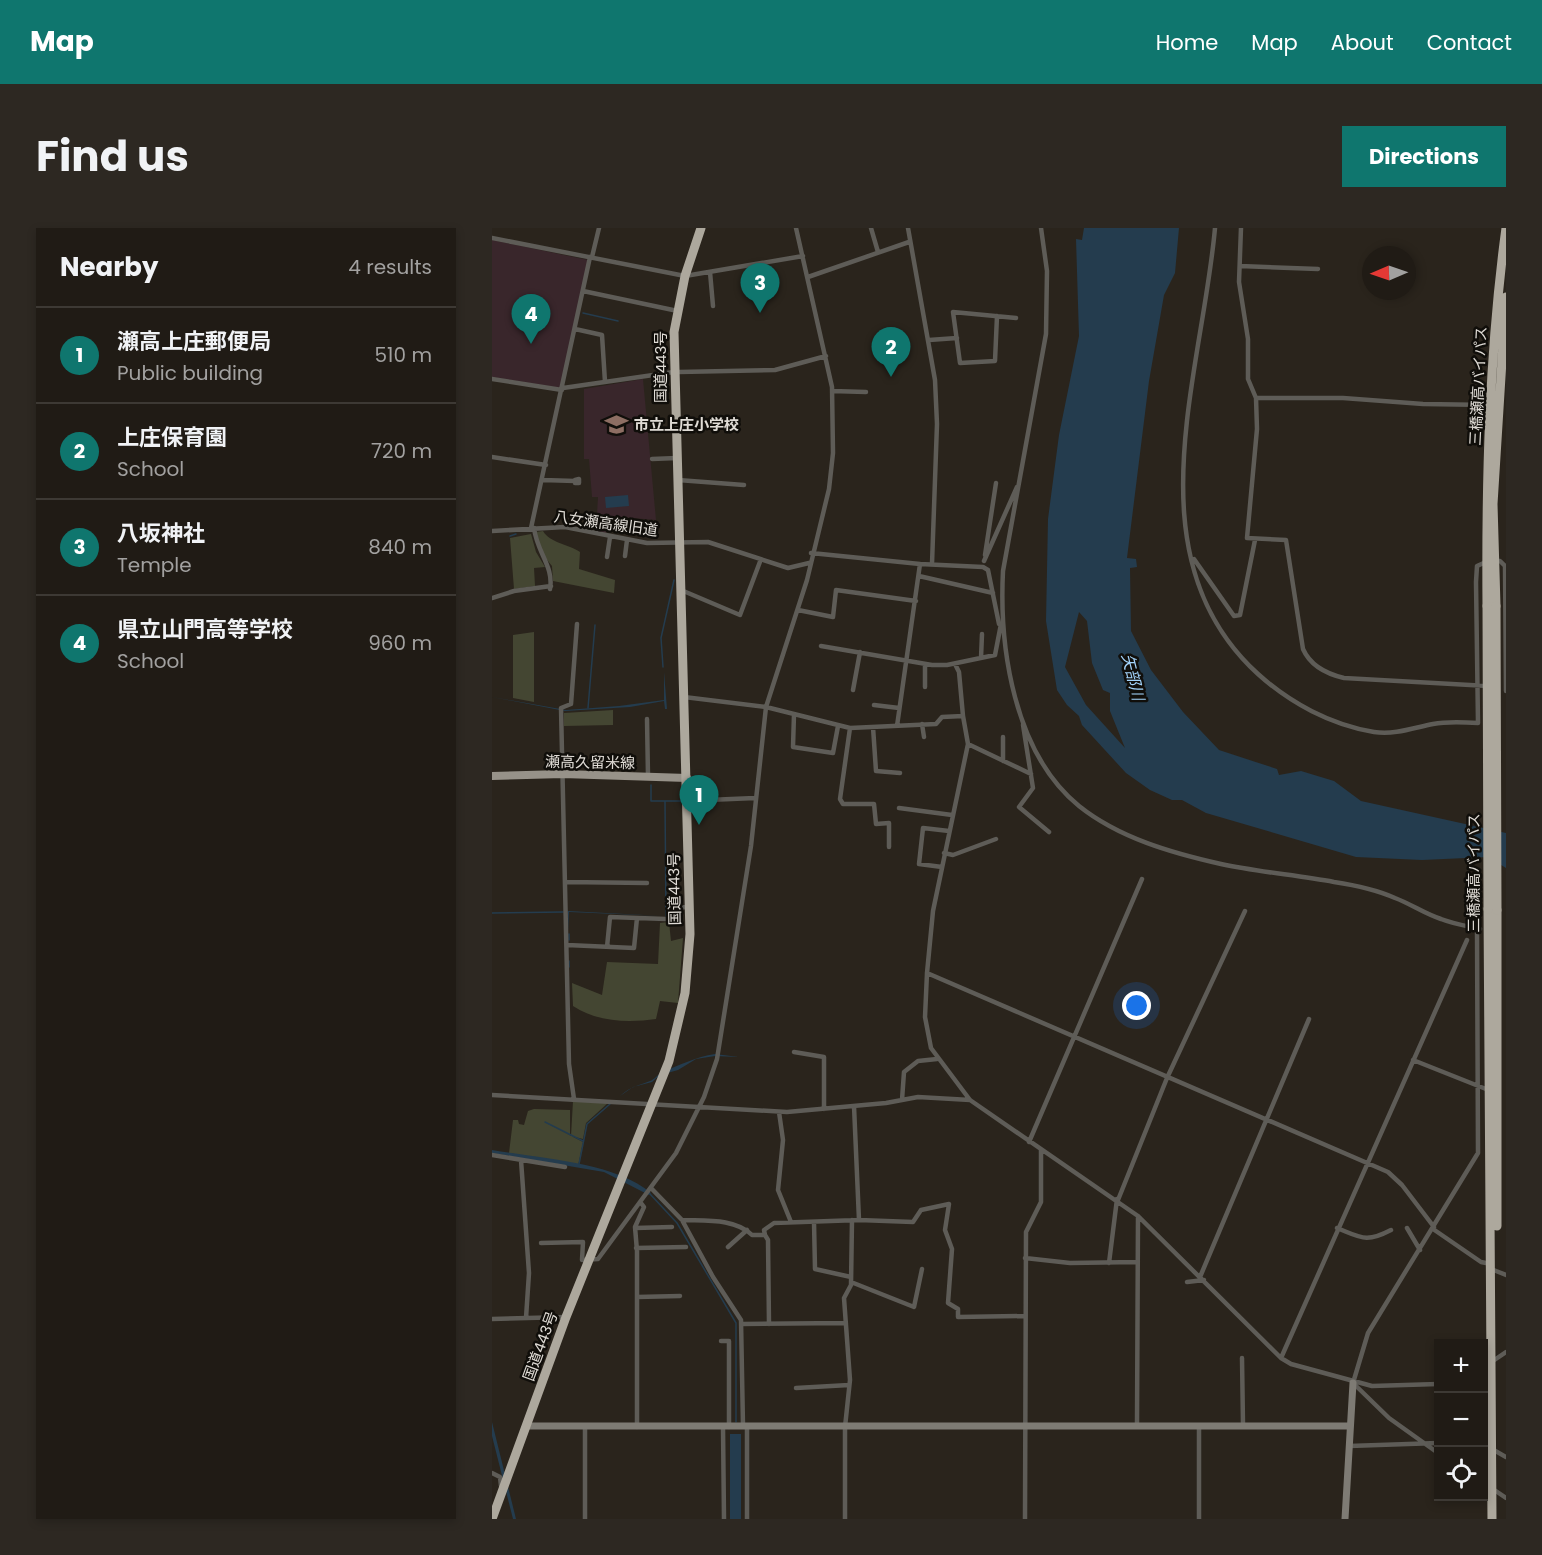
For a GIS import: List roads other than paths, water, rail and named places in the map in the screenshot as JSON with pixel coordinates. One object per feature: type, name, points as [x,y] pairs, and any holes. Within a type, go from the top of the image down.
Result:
[{"type":"highway","name":"国道443号","points":[[492,1519],[495,1501],[527,1426],[566,1317],[653,1103],[677,1029],[690,934],[677,458],[677,372],[674,332],[685,276],[701,228]]},
{"type":"highway","name":"三橋瀬高バイパス","points":[[1498,1519],[1491,1363],[1496,1270],[1498,1094],[1493,909],[1491,561],[1506,228]]},
{"type":"highway","name":"三橋瀬高バイパス","points":[[1503,308],[1506,297]]},
{"type":"highway","name":"三橋瀬高バイパス","points":[[1491,1519],[1495,1490]]},
{"type":"main road","name":"瀬高久留米線","points":[[492,776],[562,774],[687,778]]},
{"type":"street","points":[[492,598],[514,591],[551,587],[551,574],[536,544],[533,528],[583,291],[599,228]]},
{"type":"street","points":[[541,1244],[584,1242],[582,1260],[588,1262],[598,1258],[676,1153],[710,1080],[721,1044],[747,875],[766,707],[798,610],[829,489],[833,453],[832,390],[796,228]]},
{"type":"street","points":[[871,228],[878,252]]},
{"type":"street","points":[[908,228],[929,340],[937,424],[932,564]]},
{"type":"street","points":[[821,646],[908,659],[925,664],[954,664],[994,655],[1001,624],[1004,571],[1046,334],[1047,271],[1041,228]]},
{"type":"street","points":[[1215,228],[1183,441],[1184,513],[1192,557],[1204,602],[1245,662],[1289,698],[1335,722],[1377,732],[1394,733],[1450,722],[1506,727]]},
{"type":"street","points":[[1241,228],[1239,282],[1248,339],[1248,379],[1256,398],[1257,429],[1247,538],[1286,540],[1303,649],[1312,664],[1344,678],[1478,685],[1506,689],[1505,566],[1500,561],[1491,561],[1477,566],[1478,685],[1478,723]]},
{"type":"street","points":[[492,238],[685,276],[803,256]]},
{"type":"street","points":[[808,277],[909,242]]},
{"type":"street","points":[[1240,266],[1318,269]]},
{"type":"street","points":[[710,272],[713,306]]},
{"type":"street","points":[[583,291],[673,310]]},
{"type":"street","points":[[997,316],[995,361],[960,363],[953,312],[997,316],[1016,318]]},
{"type":"street","points":[[575,329],[602,335],[605,382]]},
{"type":"street","points":[[929,340],[957,338]]},
{"type":"street","points":[[492,379],[562,389],[677,372],[775,370],[826,356]]},
{"type":"street","points":[[832,390],[866,392]]},
{"type":"street","points":[[1256,398],[1343,398],[1423,404],[1498,405]]},
{"type":"street","points":[[492,457],[546,465]]},
{"type":"street","points":[[652,459],[677,458]]},
{"type":"street","points":[[543,480],[574,481]]},
{"type":"street","points":[[678,480],[744,485]]},
{"type":"street","points":[[984,564],[1020,481]]},
{"type":"street","points":[[996,483],[984,564],[988,570],[1001,624],[1009,672],[1023,722],[1031,774],[1033,788],[1019,807],[1049,832]]},
{"type":"street","name":"八女瀬高線旧道","points":[[492,531],[565,526],[647,543],[708,542],[788,568],[809,563]]},
{"type":"street","points":[[607,557],[610,537]]},
{"type":"street","points":[[625,556],[627,540]]},
{"type":"street","points":[[1192,557],[1234,616],[1240,615],[1255,540]]},
{"type":"street","points":[[812,553],[920,564],[984,564]]},
{"type":"street","points":[[681,590],[740,615],[761,559]]},
{"type":"street","points":[[897,726],[920,564]]},
{"type":"street","points":[[919,576],[993,593]]},
{"type":"street","points":[[798,610],[833,616],[836,590],[916,601]]},
{"type":"street","points":[[574,1099],[569,1064],[561,708],[571,704],[577,624]]},
{"type":"street","points":[[981,658],[982,634]]},
{"type":"street","points":[[853,690],[860,652]]},
{"type":"street","points":[[925,664],[925,687]]},
{"type":"street","points":[[954,664],[959,672],[968,744],[933,911],[925,1017],[931,1048],[937,1059],[970,1100],[1138,1216],[1281,1358],[1307,1371],[1353,1383],[1372,1386],[1434,1384]]},
{"type":"street","points":[[684,697],[766,707],[850,728],[936,723],[942,717],[963,716]]},
{"type":"street","points":[[874,705],[899,708]]},
{"type":"street","points":[[794,714],[793,747],[833,753],[838,726]]},
{"type":"street","points":[[646,719],[648,777]]},
{"type":"street","points":[[1023,722],[1038,753],[1070,797],[1096,817],[1130,836],[1168,850],[1222,864],[1335,882],[1385,895],[1439,919],[1479,929],[1478,1153],[1368,1333],[1353,1383],[1345,1519]]},
{"type":"street","points":[[922,724],[924,736]]},
{"type":"street","points":[[873,727],[876,771],[900,773]]},
{"type":"street","points":[[850,728],[840,799],[843,804],[874,804],[876,824],[889,823],[889,848]]},
{"type":"street","points":[[1003,761],[1004,737]]},
{"type":"street","points":[[968,744],[1031,774]]},
{"type":"street","points":[[708,800],[755,798]]},
{"type":"street","points":[[899,808],[952,815]]},
{"type":"street","points":[[942,867],[919,864],[923,828],[949,831]]},
{"type":"street","points":[[944,853],[953,855],[996,839]]},
{"type":"street","points":[[1029,1142],[1142,879]]},
{"type":"street","points":[[565,882],[647,883]]},
{"type":"street","points":[[607,947],[610,917],[666,919],[670,918],[671,909],[686,908]]},
{"type":"street","points":[[1109,1263],[1117,1200],[1167,1078],[1245,911]]},
{"type":"street","points":[[567,945],[634,948],[637,918]]},
{"type":"street","points":[[1281,1358],[1467,940]]},
{"type":"street","points":[[927,973],[1366,1163],[1395,1178],[1434,1228],[1480,1262],[1496,1270]]},
{"type":"street","points":[[1202,1279],[1264,1120],[1309,1019]]},
{"type":"street","points":[[794,1052],[824,1057],[824,1109]]},
{"type":"street","points":[[902,1100],[904,1072],[918,1061],[937,1059]]},
{"type":"street","points":[[1413,1059],[1478,1088],[1498,1094]]},
{"type":"street","points":[[492,1095],[779,1112],[854,1106],[918,1097],[970,1100]]},
{"type":"street","points":[[854,1106],[859,1220]]},
{"type":"street","points":[[779,1112],[783,1140],[778,1190],[791,1222]]},
{"type":"street","points":[[1025,1519],[1026,1232],[1041,1202],[1041,1150]]},
{"type":"street","points":[[492,1155],[565,1167]]},
{"type":"street","points":[[522,1160],[529,1273],[526,1318]]},
{"type":"street","points":[[651,1188],[682,1220],[742,1324],[747,1519]]},
{"type":"street","points":[[637,1427],[635,1228],[644,1207],[641,1203]]},
{"type":"street","points":[[769,1324],[768,1240],[764,1230],[774,1223],[852,1220],[913,1222],[921,1210],[948,1204],[945,1230],[952,1249],[948,1303],[958,1309],[958,1317],[1025,1316]]},
{"type":"street","points":[[1137,1425],[1138,1216]]},
{"type":"street","points":[[682,1220],[718,1221],[747,1230],[752,1235],[765,1235]]},
{"type":"street","points":[[845,1519],[845,1427],[849,1385],[844,1298],[851,1279],[852,1220]]},
{"type":"street","points":[[814,1221],[815,1269],[851,1279],[914,1307],[922,1269]]},
{"type":"street","points":[[635,1228],[672,1227]]},
{"type":"street","points":[[1337,1228],[1365,1239],[1373,1239],[1390,1230]]},
{"type":"street","points":[[1407,1228],[1420,1250]]},
{"type":"street","points":[[728,1246],[747,1230]]},
{"type":"street","points":[[636,1248],[686,1247]]},
{"type":"street","points":[[1025,1258],[1070,1263],[1137,1262]]},
{"type":"street","points":[[1187,1282],[1202,1279]]},
{"type":"street","points":[[637,1297],[681,1296]]},
{"type":"street","points":[[492,1318],[566,1317]]},
{"type":"street","points":[[742,1324],[846,1323]]},
{"type":"street","points":[[721,1341],[729,1341],[724,1519]]},
{"type":"street","points":[[1491,1363],[1506,1352]]},
{"type":"street","points":[[1242,1358],[1243,1425]]},
{"type":"street","points":[[1353,1383],[1389,1418],[1434,1450]]},
{"type":"street","points":[[796,1388],[849,1385]]},
{"type":"street","points":[[1199,1425],[1199,1519]]},
{"type":"street","points":[[527,1426],[1350,1426]]},
{"type":"street","points":[[585,1427],[585,1519]]},
{"type":"street","points":[[1349,1446],[1434,1443]]},
{"type":"street","points":[[492,1473],[500,1477],[503,1486],[492,1485]]},
{"type":"water","name":"矢部川","points":[[1084,228],[1179,228],[1175,273],[1164,295],[1149,381],[1127,558],[1136,559],[1137,567],[1130,568],[1131,631],[1151,670],[1183,712],[1219,750],[1277,769],[1279,775],[1301,771],[1334,781],[1361,801],[1506,833],[1506,868],[1488,857],[1422,860],[1356,857],[1206,813],[1182,800],[1172,800],[1150,790],[1126,773],[1082,725],[1079,716],[1067,705],[1057,690],[1046,621],[1048,519],[1059,435],[1079,336],[1076,239],[1082,240]],"holes":[[[1079,612],[1087,621],[1092,663],[1103,690],[1110,693],[1110,711],[1125,748],[1086,705],[1065,667]]]},
{"type":"water","points":[[628,495],[629,506],[606,508],[605,497]]},
{"type":"water","points":[[664,672],[667,709],[665,709],[664,701],[630,707],[565,711],[492,697],[566,710],[664,700]]},
{"type":"water","points":[[568,911],[663,916],[569,912],[568,931]]},
{"type":"water","points":[[715,1054],[739,1057],[715,1056],[696,1059],[678,1070],[660,1075],[652,1082],[636,1086],[661,1073],[688,1062],[701,1057]]},
{"type":"water","points":[[492,1150],[598,1168],[618,1174],[651,1193],[649,1195],[604,1172],[492,1153]]},
{"type":"water","points":[[492,1422],[516,1519],[513,1519],[492,1436]]},
{"type":"water","points":[[730,1434],[741,1434],[741,1519],[730,1519]]},
{"type":"waterway","points":[[583,313],[618,321]]},
{"type":"waterway","points":[[510,536],[516,534]]},
{"type":"waterway","points":[[663,667],[661,638],[674,580]]},
{"type":"waterway","points":[[588,708],[595,625]]},
{"type":"waterway","points":[[651,785],[651,801],[681,801]]},
{"type":"waterway","points":[[665,801],[666,916]]},
{"type":"waterway","points":[[492,913],[563,912]]},
{"type":"waterway","points":[[569,934],[569,940]]},
{"type":"waterway","points":[[569,961],[569,967]]},
{"type":"waterway","points":[[579,1164],[587,1124],[610,1104]]},
{"type":"waterway","points":[[545,1122],[583,1141]]},
{"type":"waterway","points":[[650,1194],[677,1223],[736,1323],[736,1422]]},
{"type":"place","name":"八坂神社","points":[[760,313]]},
{"type":"place","name":"県立山門高等学校","points":[[531,344]]},
{"type":"place","name":"上庄保育園","points":[[891,377]]},
{"type":"place","name":"市立上庄小学校","points":[[616,424]]},
{"type":"place","name":"瀬高上庄郵便局","points":[[699,825]]}]
